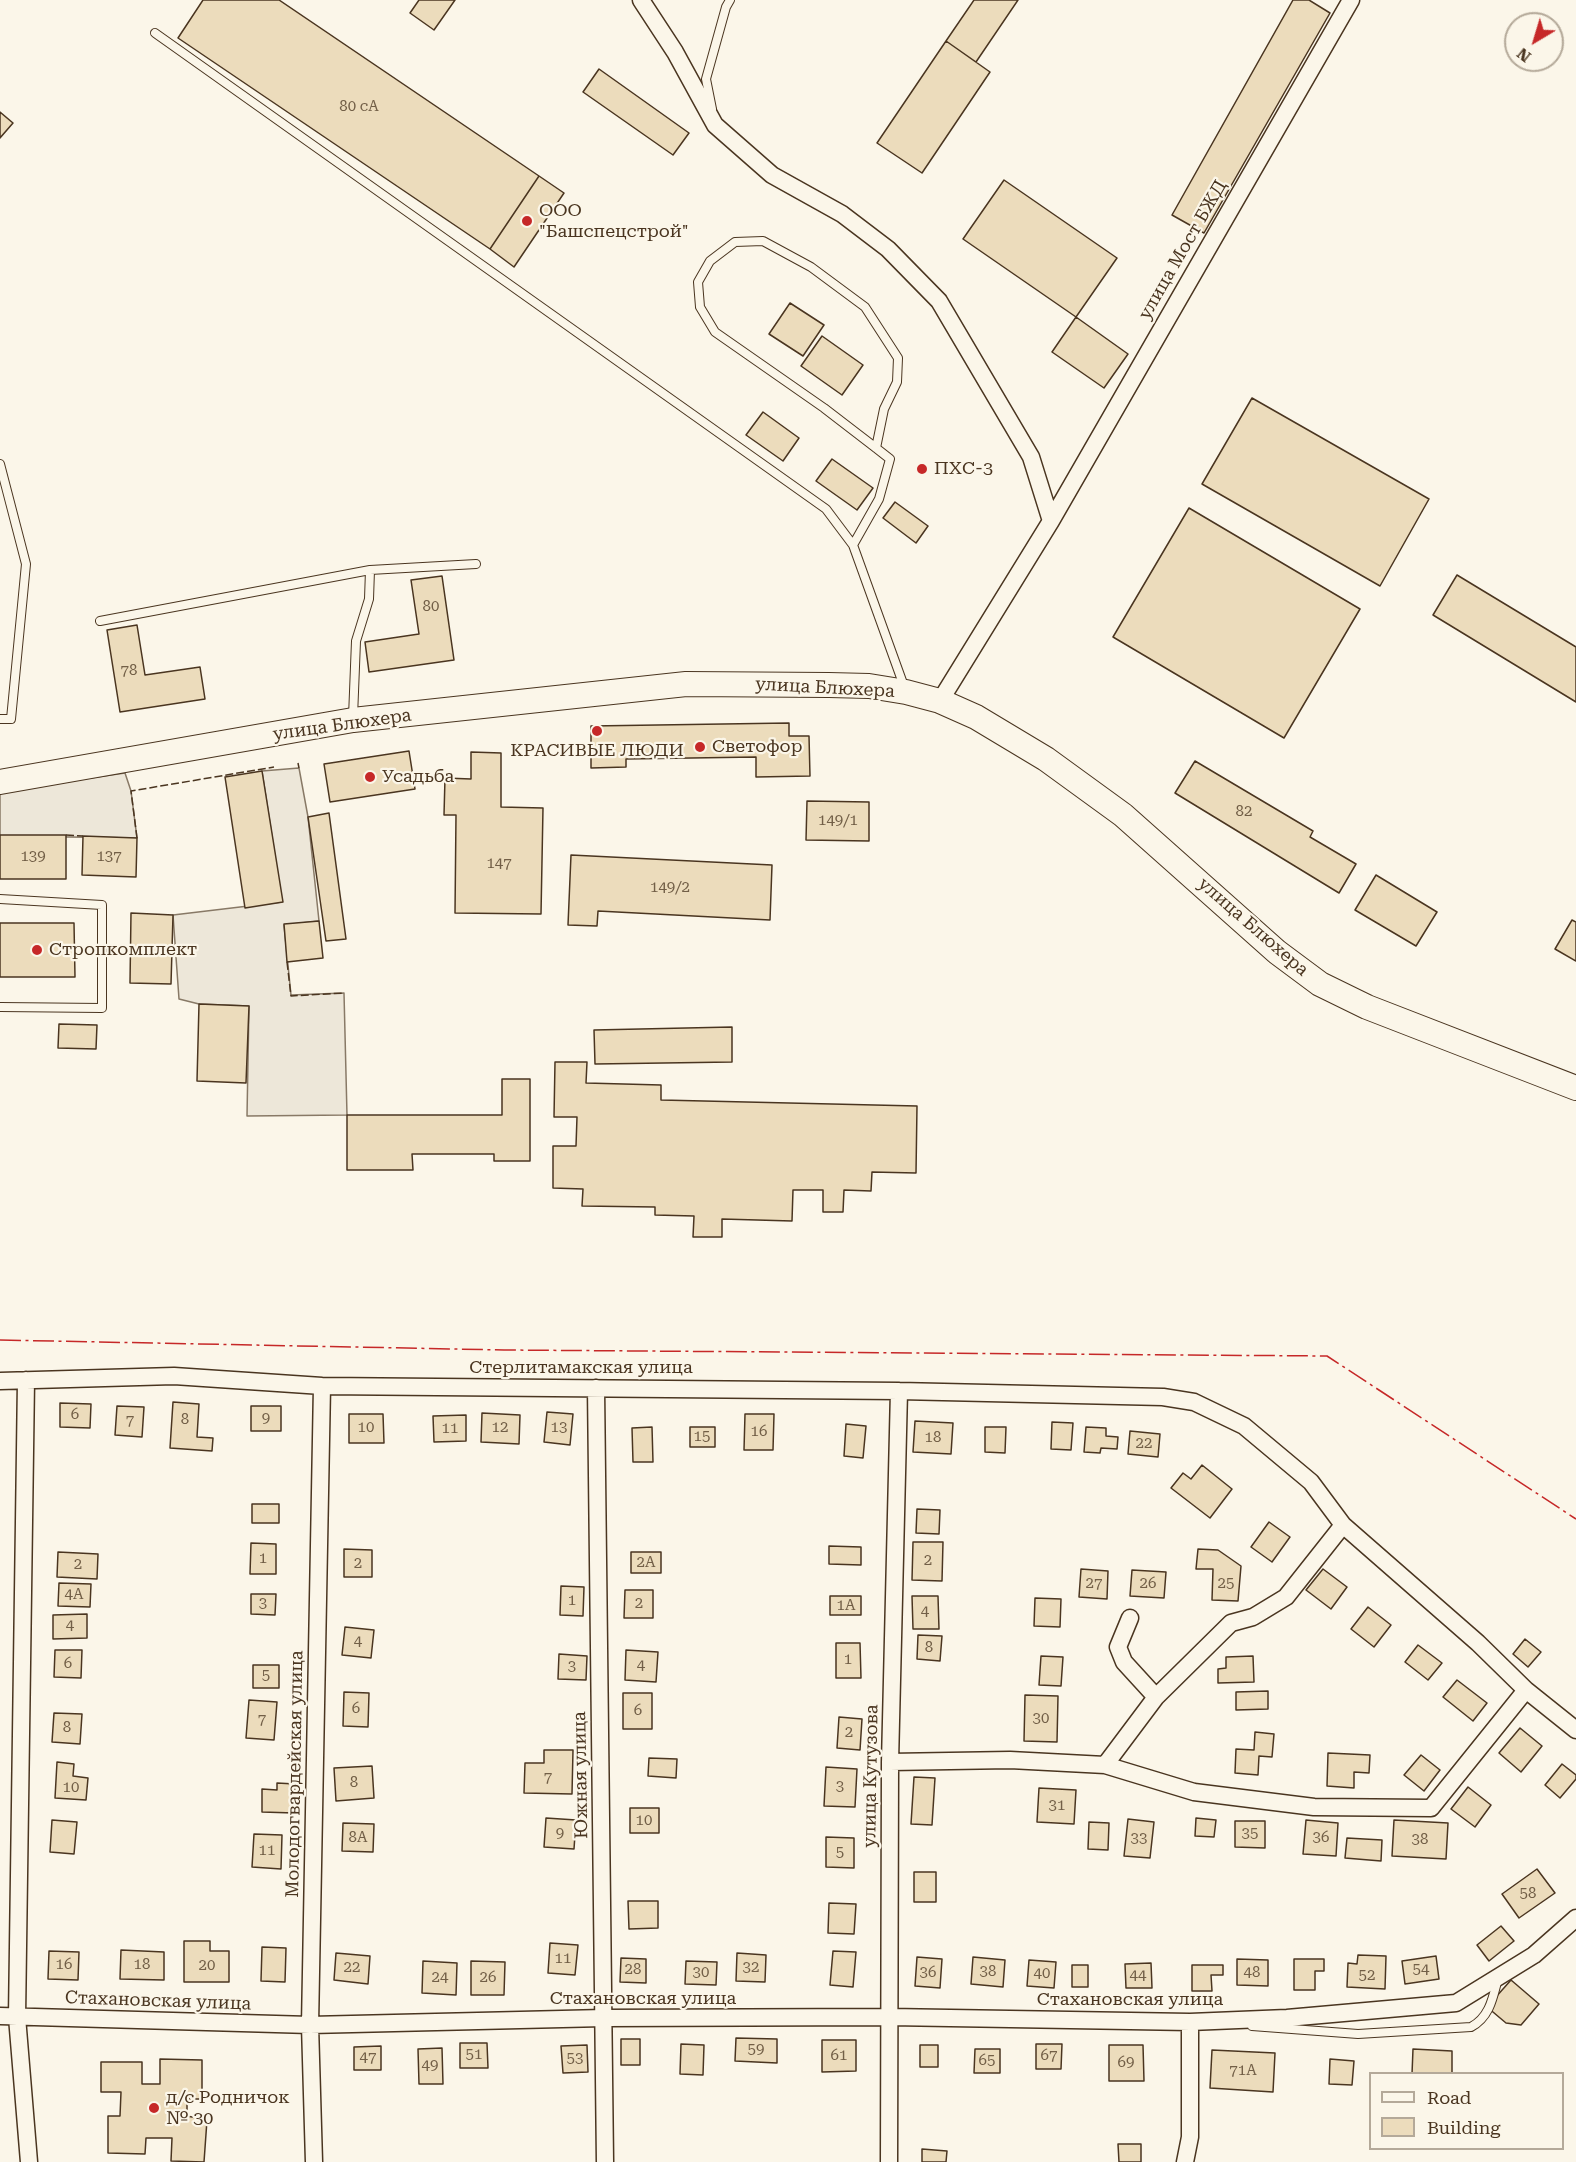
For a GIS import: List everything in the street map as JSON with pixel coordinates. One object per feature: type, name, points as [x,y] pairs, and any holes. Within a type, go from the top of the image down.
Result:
[{"type":"main road","name":"улица Блюхера","points":[[0,782],[353,720],[686,684],[839,685],[906,692],[940,701],[976,717],[1046,759],[1123,815],[1277,952],[1320,984],[1367,1007],[1576,1088]]},
{"type":"street","points":[[641,0],[675,52],[715,124],[772,176],[842,214],[888,249],[939,301],[1031,457],[1051,521]]},
{"type":"street","name":"улица Мост БЖД","points":[[940,701],[1051,521],[1351,0]]},
{"type":"street","name":"Стерлитамакская улица","points":[[0,1381],[174,1376],[322,1386],[899,1391],[1163,1397],[1194,1402],[1244,1426],[1311,1482],[1343,1526],[1478,1643],[1526,1690],[1576,1730]]},
{"type":"street","points":[[26,1380],[17,2017],[29,2162]]},
{"type":"street","name":"Молодогвардейская улица","points":[[314,2162],[310,2025],[322,1386]]},
{"type":"street","name":"Южная улица","points":[[596,1388],[605,2162]]},
{"type":"street","name":"улица Кутузова","points":[[889,2162],[890,1762],[899,1391]]},
{"type":"street","points":[[1105,1764],[1156,1697],[1232,1623],[1253,1617],[1286,1597],[1343,1526]]},
{"type":"street","points":[[1130,1618],[1118,1647],[1124,1662],[1156,1697]]},
{"type":"street","points":[[890,1762],[1010,1760],[1105,1764],[1194,1792],[1314,1807],[1431,1808],[1526,1690]]},
{"type":"street","name":"Стахановская улица","points":[[0,2016],[310,2025],[604,2018],[890,2017],[1190,2022],[1287,2018],[1456,2003],[1534,1955],[1576,1917]]},
{"type":"street","points":[[1185,2162],[1190,2137],[1190,2022]]},
{"type":"lane","points":[[715,124],[706,79],[730,0]]},
{"type":"lane","points":[[155,33],[826,509],[853,545],[906,692]]},
{"type":"lane","points":[[853,545],[879,499],[890,459],[824,408],[715,332],[700,306],[698,282],[710,261],[735,242],[763,241],[811,267],[865,307],[898,358],[897,382],[884,409],[876,448]]},
{"type":"lane","points":[[0,464],[26,564],[11,719],[0,719]]},
{"type":"lane","points":[[100,621],[370,570],[476,564]]},
{"type":"lane","points":[[353,720],[356,641],[369,599],[370,570]]},
{"type":"lane","points":[[0,898],[102,904],[102,1008],[0,1006]]},
{"type":"lane","points":[[1219,2021],[1275,2029],[1358,2034],[1471,2027],[1481,2022],[1489,2008],[1498,1977]]},
{"type":"shaded area","points":[[299,768],[308,817],[319,921],[284,925],[291,995],[344,993],[347,1115],[247,1116],[249,1006],[199,1004],[179,999],[173,915],[282,902],[262,771]]},
{"type":"shaded area","points":[[125,773],[131,791],[137,838],[0,836],[0,791]]},
{"type":"building","points":[[203,0],[279,0],[539,176],[490,249],[178,38]]},
{"type":"building","points":[[419,0],[455,0],[434,30],[410,13]]},
{"type":"building","points":[[974,0],[1018,0],[976,62],[946,41]]},
{"type":"building","points":[[1293,0],[1309,0],[1330,13],[1204,233],[1172,215]]},
{"type":"building","points":[[946,41],[990,72],[922,173],[877,143]]},
{"type":"building","points":[[599,69],[689,133],[673,155],[583,92]]},
{"type":"building","points":[[0,112],[13,123],[0,138]]},
{"type":"building","name":"ООО \"Башспецстрой\"","points":[[539,176],[564,193],[514,267],[490,249]]},
{"type":"building","points":[[1004,180],[1117,258],[1076,317],[963,239]]},
{"type":"building","points":[[790,303],[824,325],[803,356],[769,334]]},
{"type":"building","points":[[1076,317],[1128,354],[1104,388],[1052,352]]},
{"type":"building","points":[[822,336],[863,365],[842,395],[801,366]]},
{"type":"building","points":[[1252,398],[1429,499],[1380,586],[1202,484]]},
{"type":"building","points":[[763,412],[799,438],[783,461],[746,435]]},
{"type":"building","points":[[832,459],[873,488],[857,510],[816,481]]},
{"type":"building","points":[[895,502],[928,526],[916,543],[883,518]]},
{"type":"building","points":[[1189,508],[1360,609],[1284,738],[1113,637]]},
{"type":"building","points":[[1457,575],[1576,647],[1576,702],[1433,615]]},
{"type":"building","points":[[442,576],[454,660],[369,672],[365,642],[419,634],[411,580]]},
{"type":"building","points":[[137,625],[145,675],[200,667],[205,699],[120,712],[107,630]]},
{"type":"building","name":"Светофор","points":[[789,723],[789,736],[809,736],[810,776],[756,777],[756,757],[626,759],[626,767],[591,768],[591,726]]},
{"type":"building","name":"Усадьба","points":[[409,751],[415,789],[330,802],[324,764]]},
{"type":"building","points":[[471,752],[501,753],[501,807],[543,808],[541,914],[455,913],[456,815],[444,815],[445,778],[471,779]]},
{"type":"building","points":[[1195,761],[1313,831],[1310,837],[1356,864],[1339,893],[1175,793]]},
{"type":"building","points":[[262,771],[283,902],[245,908],[225,777]]},
{"type":"building","points":[[807,801],[869,802],[869,841],[806,840]]},
{"type":"building","points":[[329,813],[346,939],[326,941],[308,817]]},
{"type":"building","points":[[0,835],[66,835],[66,879],[0,879]]},
{"type":"building","points":[[83,836],[137,838],[136,877],[82,875]]},
{"type":"building","points":[[571,855],[772,865],[770,920],[598,911],[597,926],[568,925]]},
{"type":"building","points":[[1376,875],[1437,912],[1416,946],[1355,910]]},
{"type":"building","points":[[131,913],[173,915],[171,984],[130,983]]},
{"type":"building","points":[[1572,920],[1576,922],[1576,961],[1555,949]]},
{"type":"building","points":[[319,921],[323,958],[287,962],[284,924]]},
{"type":"building","name":"Стропкомплект","points":[[0,923],[74,923],[75,977],[0,977]]},
{"type":"building","points":[[199,1004],[249,1006],[246,1083],[197,1081]]},
{"type":"building","points":[[59,1024],[97,1025],[96,1049],[58,1048]]},
{"type":"building","points":[[732,1027],[732,1062],[595,1064],[594,1030]]},
{"type":"building","points":[[555,1062],[587,1062],[586,1083],[661,1085],[661,1100],[917,1106],[916,1173],[872,1172],[871,1191],[844,1190],[843,1212],[823,1212],[823,1190],[793,1190],[792,1221],[722,1219],[722,1237],[693,1237],[694,1216],[655,1215],[655,1207],[582,1206],[583,1189],[553,1188],[553,1146],[576,1146],[577,1117],[554,1117]]},
{"type":"building","points":[[502,1079],[530,1079],[530,1161],[494,1161],[494,1154],[412,1154],[413,1170],[347,1170],[347,1115],[502,1115]]},
{"type":"building","points":[[173,1402],[199,1404],[197,1437],[213,1438],[212,1451],[170,1448]]},
{"type":"building","points":[[60,1403],[91,1404],[90,1428],[60,1427]]},
{"type":"building","points":[[117,1406],[144,1407],[142,1437],[115,1435]]},
{"type":"building","points":[[251,1406],[281,1406],[281,1431],[251,1431]]},
{"type":"building","points":[[547,1412],[573,1414],[570,1445],[544,1442]]},
{"type":"building","points":[[482,1413],[520,1415],[519,1444],[481,1442]]},
{"type":"building","points":[[349,1414],[383,1414],[384,1443],[349,1443]]},
{"type":"building","points":[[745,1414],[774,1414],[773,1450],[744,1450]]},
{"type":"building","points":[[466,1415],[466,1441],[434,1442],[433,1416]]},
{"type":"building","points":[[915,1421],[953,1423],[951,1454],[913,1452]]},
{"type":"building","points":[[1052,1422],[1073,1423],[1071,1450],[1051,1449]]},
{"type":"building","points":[[846,1424],[866,1426],[863,1458],[844,1456]]},
{"type":"building","points":[[652,1427],[653,1462],[633,1462],[632,1428]]},
{"type":"building","points":[[690,1427],[715,1427],[715,1447],[690,1447]]},
{"type":"building","points":[[985,1427],[1006,1427],[1005,1453],[985,1452]]},
{"type":"building","points":[[1086,1427],[1106,1428],[1106,1436],[1118,1437],[1117,1449],[1101,1448],[1100,1453],[1084,1452]]},
{"type":"building","points":[[1130,1431],[1160,1434],[1158,1457],[1128,1454]]},
{"type":"building","points":[[1202,1465],[1232,1489],[1210,1518],[1171,1488],[1183,1473],[1191,1479]]},
{"type":"building","points":[[252,1504],[279,1504],[279,1523],[252,1523]]},
{"type":"building","points":[[917,1509],[940,1510],[939,1534],[916,1533]]},
{"type":"building","points":[[1269,1522],[1290,1537],[1272,1562],[1251,1547]]},
{"type":"building","points":[[913,1542],[943,1542],[942,1581],[912,1580]]},
{"type":"building","points":[[251,1543],[276,1544],[276,1574],[250,1574]]},
{"type":"building","points":[[829,1546],[861,1547],[861,1565],[829,1564]]},
{"type":"building","points":[[344,1549],[372,1550],[372,1577],[344,1577]]},
{"type":"building","points":[[1198,1549],[1218,1550],[1241,1566],[1238,1601],[1212,1600],[1213,1569],[1196,1569]]},
{"type":"building","points":[[58,1552],[98,1554],[97,1579],[57,1577]]},
{"type":"building","points":[[631,1552],[661,1552],[661,1573],[631,1573]]},
{"type":"building","points":[[1081,1569],[1108,1571],[1107,1599],[1079,1597]]},
{"type":"building","points":[[1323,1569],[1347,1587],[1331,1609],[1306,1590]]},
{"type":"building","points":[[1132,1570],[1166,1572],[1164,1598],[1130,1596]]},
{"type":"building","points":[[59,1583],[91,1584],[90,1607],[58,1606]]},
{"type":"building","points":[[561,1586],[584,1587],[583,1616],[560,1615]]},
{"type":"building","points":[[625,1590],[653,1590],[653,1618],[624,1618]]},
{"type":"building","points":[[251,1594],[276,1594],[275,1615],[251,1614]]},
{"type":"building","points":[[830,1596],[861,1596],[861,1615],[830,1615]]},
{"type":"building","points":[[912,1596],[938,1596],[939,1629],[913,1629]]},
{"type":"building","points":[[1035,1598],[1061,1599],[1060,1627],[1034,1626]]},
{"type":"building","points":[[1368,1607],[1391,1625],[1374,1647],[1351,1629]]},
{"type":"building","points":[[87,1614],[87,1638],[53,1639],[53,1615]]},
{"type":"building","points":[[345,1627],[374,1630],[371,1658],[342,1655]]},
{"type":"building","points":[[918,1635],[942,1636],[940,1661],[917,1659]]},
{"type":"building","points":[[1525,1639],[1541,1652],[1528,1667],[1513,1654]]},
{"type":"building","points":[[836,1643],[860,1643],[861,1678],[836,1678]]},
{"type":"building","points":[[1418,1645],[1442,1663],[1428,1680],[1405,1662]]},
{"type":"building","points":[[55,1650],[82,1650],[81,1678],[54,1677]]},
{"type":"building","points":[[626,1650],[658,1652],[656,1682],[625,1680]]},
{"type":"building","points":[[559,1654],[587,1656],[586,1680],[558,1679]]},
{"type":"building","points":[[1041,1656],[1063,1657],[1061,1686],[1039,1685]]},
{"type":"building","points":[[1253,1656],[1254,1682],[1218,1683],[1218,1669],[1226,1668],[1226,1657]]},
{"type":"building","points":[[253,1665],[279,1665],[279,1688],[253,1688]]},
{"type":"building","points":[[1457,1680],[1487,1703],[1473,1721],[1443,1697]]},
{"type":"building","points":[[1268,1691],[1268,1709],[1236,1710],[1236,1692]]},
{"type":"building","points":[[344,1692],[369,1693],[368,1727],[343,1726]]},
{"type":"building","points":[[623,1693],[652,1693],[652,1729],[623,1729]]},
{"type":"building","points":[[1025,1695],[1058,1696],[1057,1742],[1024,1741]]},
{"type":"building","points":[[249,1700],[277,1702],[274,1740],[246,1738]]},
{"type":"building","points":[[54,1713],[82,1714],[80,1744],[52,1742]]},
{"type":"building","points":[[839,1717],[862,1719],[860,1750],[837,1748]]},
{"type":"building","points":[[1520,1728],[1542,1746],[1521,1772],[1499,1753]]},
{"type":"building","points":[[1255,1732],[1274,1734],[1272,1757],[1259,1756],[1258,1775],[1235,1773],[1236,1749],[1254,1750]]},
{"type":"building","points":[[544,1750],[573,1750],[572,1794],[524,1793],[525,1763],[544,1763]]},
{"type":"building","points":[[1328,1753],[1370,1755],[1369,1773],[1354,1772],[1354,1788],[1327,1786]]},
{"type":"building","points":[[1421,1755],[1440,1770],[1424,1791],[1404,1775]]},
{"type":"building","points":[[649,1758],[677,1759],[676,1778],[648,1776]]},
{"type":"building","points":[[57,1762],[74,1764],[73,1776],[88,1778],[86,1800],[55,1798]]},
{"type":"building","points":[[1562,1764],[1576,1775],[1576,1779],[1560,1798],[1545,1785]]},
{"type":"building","points":[[372,1766],[374,1798],[336,1801],[334,1768]]},
{"type":"building","points":[[826,1767],[857,1769],[855,1807],[824,1806]]},
{"type":"building","points":[[914,1777],[935,1778],[932,1825],[911,1824]]},
{"type":"building","points":[[277,1783],[295,1784],[294,1813],[262,1812],[262,1789],[277,1790]]},
{"type":"building","points":[[1468,1787],[1491,1805],[1475,1827],[1451,1809]]},
{"type":"building","points":[[1039,1788],[1076,1790],[1074,1824],[1037,1822]]},
{"type":"building","points":[[630,1808],[659,1808],[659,1833],[630,1833]]},
{"type":"building","points":[[546,1818],[576,1820],[574,1849],[544,1847]]},
{"type":"building","points":[[1196,1818],[1216,1820],[1214,1837],[1195,1836]]},
{"type":"building","points":[[1128,1819],[1154,1822],[1150,1858],[1124,1856]]},
{"type":"building","points":[[52,1820],[77,1822],[74,1854],[50,1852]]},
{"type":"building","points":[[1306,1820],[1338,1823],[1336,1856],[1303,1854]]},
{"type":"building","points":[[1394,1820],[1448,1823],[1446,1859],[1392,1856]]},
{"type":"building","points":[[1235,1821],[1265,1821],[1265,1848],[1235,1847]]},
{"type":"building","points":[[1089,1822],[1109,1823],[1108,1850],[1088,1849]]},
{"type":"building","points":[[343,1823],[374,1824],[373,1852],[342,1851]]},
{"type":"building","points":[[254,1834],[282,1835],[281,1869],[252,1867]]},
{"type":"building","points":[[826,1837],[854,1838],[854,1868],[826,1867]]},
{"type":"building","points":[[1347,1838],[1382,1840],[1381,1861],[1345,1858]]},
{"type":"building","points":[[1537,1869],[1555,1893],[1519,1918],[1502,1894]]},
{"type":"building","points":[[914,1872],[936,1872],[936,1902],[914,1902]]},
{"type":"building","points":[[628,1901],[658,1901],[658,1928],[629,1929]]},
{"type":"building","points":[[829,1903],[856,1904],[854,1934],[828,1933]]},
{"type":"building","points":[[1501,1926],[1514,1941],[1489,1961],[1477,1945]]},
{"type":"building","points":[[184,1941],[210,1941],[210,1951],[229,1951],[229,1982],[184,1982]]},
{"type":"building","points":[[550,1943],[578,1945],[575,1975],[548,1973]]},
{"type":"building","points":[[262,1947],[286,1948],[285,1982],[261,1981]]},
{"type":"building","points":[[121,1950],[164,1952],[164,1980],[120,1979]]},
{"type":"building","points":[[49,1951],[79,1952],[78,1980],[48,1979]]},
{"type":"building","points":[[833,1951],[856,1952],[853,1987],[830,1985]]},
{"type":"building","points":[[336,1953],[370,1956],[368,1984],[334,1980]]},
{"type":"building","points":[[737,1953],[766,1955],[765,1982],[736,1981]]},
{"type":"building","points":[[1358,1955],[1386,1956],[1385,1989],[1347,1987],[1348,1963],[1357,1964]]},
{"type":"building","points":[[1436,1956],[1439,1979],[1405,1984],[1402,1961]]},
{"type":"building","points":[[917,1957],[942,1959],[940,1988],[915,1986]]},
{"type":"building","points":[[973,1957],[1005,1960],[1003,1987],[971,1984]]},
{"type":"building","points":[[621,1958],[646,1959],[646,1983],[620,1982]]},
{"type":"building","points":[[1237,1959],[1268,1960],[1268,1986],[1237,1985]]},
{"type":"building","points":[[1294,1959],[1324,1959],[1324,1971],[1315,1971],[1315,1990],[1294,1990]]},
{"type":"building","points":[[1029,1960],[1056,1962],[1054,1988],[1027,1986]]},
{"type":"building","points":[[423,1961],[457,1963],[456,1995],[422,1993]]},
{"type":"building","points":[[471,1961],[505,1962],[504,1995],[471,1995]]},
{"type":"building","points":[[686,1961],[717,1962],[716,1985],[685,1984]]},
{"type":"building","points":[[1151,1963],[1152,1988],[1126,1988],[1125,1964]]},
{"type":"building","points":[[1072,1965],[1088,1965],[1088,1987],[1072,1987]]},
{"type":"building","points":[[1192,1965],[1223,1965],[1223,1975],[1211,1975],[1212,1991],[1192,1991]]},
{"type":"building","points":[[1511,1980],[1539,2004],[1521,2025],[1506,2023],[1487,2007]]},
{"type":"building","points":[[736,2038],[777,2039],[777,2063],[735,2061]]},
{"type":"building","points":[[621,2039],[640,2039],[640,2065],[621,2065]]},
{"type":"building","points":[[822,2040],[856,2040],[856,2071],[822,2072]]},
{"type":"building","points":[[460,2043],[487,2043],[488,2068],[460,2068]]},
{"type":"building","points":[[681,2044],[704,2045],[703,2075],[680,2074]]},
{"type":"building","points":[[1036,2044],[1062,2044],[1061,2069],[1036,2069]]},
{"type":"building","points":[[587,2045],[588,2072],[563,2073],[561,2046]]},
{"type":"building","points":[[920,2045],[938,2045],[938,2067],[920,2067]]},
{"type":"building","points":[[1109,2045],[1143,2045],[1144,2081],[1109,2081]]},
{"type":"building","points":[[381,2046],[381,2070],[354,2070],[354,2047]]},
{"type":"building","points":[[442,2048],[443,2084],[419,2084],[418,2049]]},
{"type":"building","points":[[975,2049],[1000,2049],[1000,2073],[974,2073]]},
{"type":"building","points":[[1413,2049],[1452,2051],[1452,2072],[1412,2072]]},
{"type":"building","points":[[1212,2050],[1275,2053],[1273,2092],[1210,2088]]},
{"type":"building","name":"д/с Родничок № 30","points":[[160,2059],[202,2060],[202,2099],[187,2099],[187,2116],[207,2120],[204,2162],[171,2161],[172,2138],[146,2138],[145,2154],[108,2153],[108,2116],[120,2116],[121,2092],[101,2092],[101,2062],[142,2062],[142,2084],[160,2084]]},
{"type":"building","points":[[1330,2059],[1354,2061],[1352,2085],[1329,2084]]},
{"type":"building","points":[[1118,2144],[1141,2144],[1141,2162],[1119,2162]]},
{"type":"building","points":[[922,2149],[947,2151],[946,2162],[922,2162]]},
{"type":"fence","points":[[298,763],[299,768]]},
{"type":"fence","points":[[137,838],[131,791],[274,767]]},
{"type":"fence","points":[[66,835],[83,836]]},
{"type":"fence","points":[[287,962],[291,996],[344,993]]},
{"type":"power","points":[[0,1340],[504,1350],[1327,1356],[1576,1519]]},
{"type":"place","name":"ООО \"Башспецстрой\"","points":[[527,221]]},
{"type":"place","name":"ПХС-3","points":[[922,469]]},
{"type":"place","name":"КРАСИВЫЕ ЛЮДИ","points":[[597,731]]},
{"type":"place","name":"Светофор","points":[[700,747]]},
{"type":"place","name":"Усадьба","points":[[370,777]]},
{"type":"place","name":"Стропкомплект","points":[[37,950]]},
{"type":"place","name":"д/с Родничок № 30","points":[[154,2108]]}]
